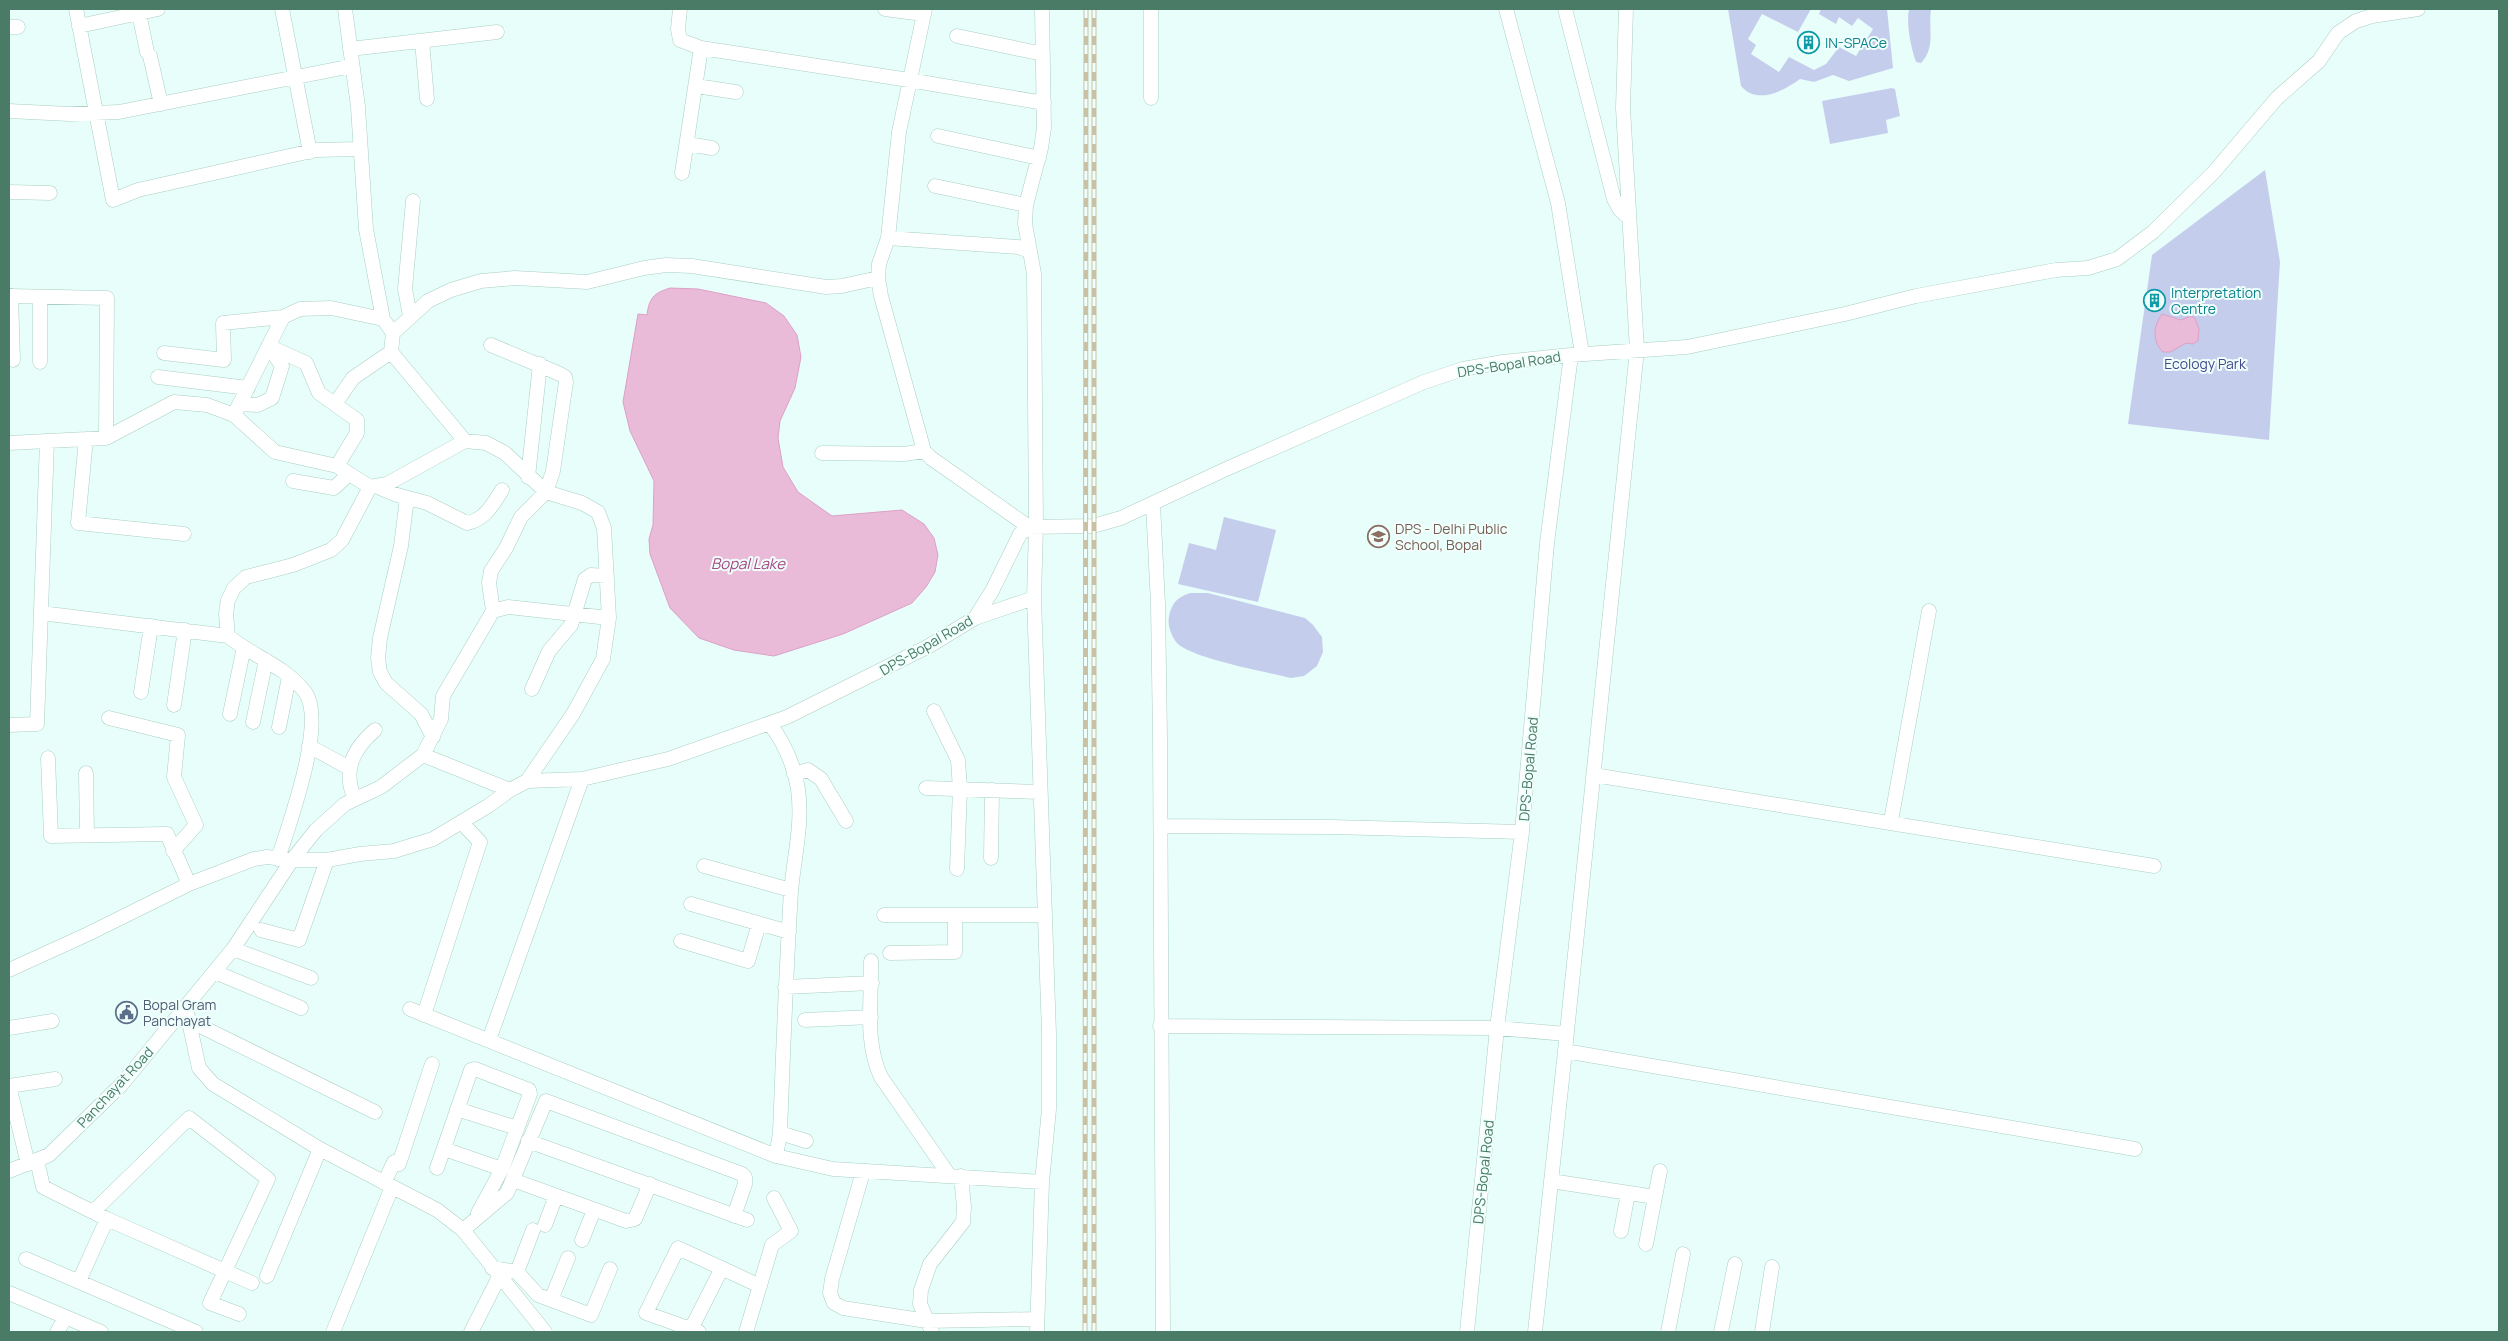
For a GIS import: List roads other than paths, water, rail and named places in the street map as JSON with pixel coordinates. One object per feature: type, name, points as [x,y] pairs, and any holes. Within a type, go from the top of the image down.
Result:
[{"type":"street","points":[[76,9],[95,113],[114,200],[138,190],[310,152],[359,149]]},
{"type":"street","points":[[79,26],[158,9]]},
{"type":"street","points":[[282,9],[310,152]]},
{"type":"street","points":[[346,9],[358,107],[359,149],[366,229],[383,319],[393,333]]},
{"type":"street","points":[[680,9],[678,29],[680,40],[701,48],[909,80],[1044,104]]},
{"type":"street","points":[[885,9],[924,11],[899,132],[888,238],[879,264],[878,278],[880,296],[924,451],[931,458],[1033,527]]},
{"type":"street","points":[[863,1172],[832,1279],[830,1293],[834,1303],[843,1308],[929,1326],[1037,1326],[1042,1182],[1049,1099],[1049,1034],[1034,598],[1034,274],[1025,224],[1026,205],[1039,158],[1044,128],[1042,9]]},
{"type":"street","points":[[1151,9],[1151,98]]},
{"type":"street","points":[[1506,9],[1558,203],[1583,354],[1687,347],[1845,314],[1916,296],[2056,270],[2088,268],[2117,259],[2153,232],[2214,172],[2277,98],[2319,62],[2338,34],[2356,21],[2372,16],[2418,9]]},
{"type":"street","points":[[1565,9],[1590,115],[1614,199],[1620,210],[1629,218]]},
{"type":"street","points":[[1535,1332],[1638,350],[1623,108],[1626,9]]},
{"type":"street","points":[[139,13],[161,104]]},
{"type":"street","points":[[350,49],[497,32]]},
{"type":"street","points":[[957,36],[1042,54]]},
{"type":"street","points":[[422,41],[427,99]]},
{"type":"street","points":[[682,173],[701,48]]},
{"type":"street","points":[[9,111],[119,112],[352,66]]},
{"type":"street","points":[[696,86],[736,92]]},
{"type":"street","points":[[938,136],[1039,158]]},
{"type":"street","points":[[687,144],[712,148]]},
{"type":"street","points":[[935,186],[1026,205]]},
{"type":"street","points":[[9,192],[50,193]]},
{"type":"street","points":[[410,316],[405,289],[413,201]]},
{"type":"street","points":[[888,238],[999,244],[1030,251]]},
{"type":"street","points":[[465,441],[391,352],[393,333],[428,301],[451,290],[481,281],[515,278],[587,282],[666,265],[692,266],[826,287],[842,286],[878,278]]},
{"type":"street","points":[[13,360],[10,296],[108,298],[106,438]]},
{"type":"street","points":[[40,297],[40,362]]},
{"type":"street","points":[[164,353],[224,360],[223,323],[283,317],[300,309],[331,308],[383,319]]},
{"type":"street","points":[[237,410],[283,317]]},
{"type":"street","points":[[285,859],[345,804],[381,787],[424,755],[441,719],[443,696],[493,611],[489,583],[491,571],[506,548],[521,517],[546,492],[556,461],[566,382],[565,377],[540,364],[491,345]]},
{"type":"street","points":[[268,346],[306,363],[319,393],[356,420],[357,434],[337,466]]},
{"type":"street","points":[[9,443],[106,438],[174,402],[237,410],[258,404],[272,398],[282,366],[268,346]]},
{"type":"street","points":[[334,404],[353,378],[391,352]]},
{"type":"street","name":"DPS-Bopal Road","points":[[528,782],[582,779],[668,759],[770,724],[854,685],[929,646],[975,618],[992,591],[1020,534],[1033,527],[1094,526],[1121,518],[1424,382],[1464,369],[1583,354],[1547,543],[1522,832],[1497,1028],[1467,1332]]},
{"type":"street","points":[[528,477],[540,364]]},
{"type":"street","points":[[158,377],[248,388]]},
{"type":"street","points":[[237,410],[274,452],[337,466],[374,487],[442,509],[467,523],[481,518],[502,490]]},
{"type":"street","points":[[86,440],[78,523],[184,534]]},
{"type":"street","points":[[9,970],[88,934],[189,884],[254,859],[267,857],[327,860],[360,854],[394,851],[433,839],[462,823],[510,790],[528,782],[573,714],[603,659],[609,618],[604,528],[598,512],[582,503],[546,492],[528,477],[505,452],[486,443],[465,441],[387,484],[374,487],[342,540],[331,550],[293,565],[246,577],[234,588],[228,600],[226,614],[228,636]]},
{"type":"street","points":[[9,725],[37,724],[47,442]]},
{"type":"street","points":[[822,452],[904,454],[924,451]]},
{"type":"street","points":[[293,481],[334,488],[349,474]]},
{"type":"street","points":[[407,498],[401,546],[380,638],[378,658],[380,672],[386,683],[421,714],[433,736]]},
{"type":"street","points":[[1153,504],[1158,604],[1164,1332]]},
{"type":"street","points":[[532,689],[549,651],[570,625],[576,614],[588,576],[607,576]]},
{"type":"street","points":[[975,618],[1034,598]]},
{"type":"street","points":[[493,611],[508,607],[609,618]]},
{"type":"street","points":[[1890,821],[1930,610]]},
{"type":"street","points":[[41,613],[228,636],[289,677],[306,694],[311,705],[313,720],[285,859]]},
{"type":"street","points":[[141,692],[151,626]]},
{"type":"street","points":[[174,705],[185,630]]},
{"type":"street","points":[[230,714],[244,647]]},
{"type":"street","points":[[253,722],[266,660]]},
{"type":"street","points":[[279,727],[289,677]]},
{"type":"street","points":[[934,711],[958,760],[960,789],[957,869]]},
{"type":"street","points":[[109,718],[178,735],[174,778],[196,825],[173,851]]},
{"type":"street","points":[[770,724],[783,742],[794,774],[798,790],[799,831],[792,890],[785,987],[780,1133],[776,1156]]},
{"type":"street","points":[[355,799],[350,788],[349,768],[360,744],[375,730]]},
{"type":"street","points":[[309,746],[349,768]]},
{"type":"street","points":[[424,755],[510,790]]},
{"type":"street","points":[[48,758],[51,836],[167,834],[189,884]]},
{"type":"street","points":[[794,774],[808,770],[821,779],[846,820]]},
{"type":"street","points":[[86,773],[87,835]]},
{"type":"street","points":[[1594,774],[1890,821],[2154,866]]},
{"type":"street","points":[[489,1040],[510,975],[582,779]]},
{"type":"street","points":[[926,788],[1040,792]]},
{"type":"street","points":[[991,858],[992,790]]},
{"type":"street","points":[[424,1014],[480,842],[462,823]]},
{"type":"street","points":[[1160,826],[1342,827],[1522,832]]},
{"type":"street","name":"Panchayat Road","points":[[9,1171],[49,1155],[122,1084],[187,1014],[233,949],[285,859]]},
{"type":"street","points":[[261,930],[299,940],[327,860]]},
{"type":"street","points":[[704,866],[792,890]]},
{"type":"street","points":[[691,904],[790,932]]},
{"type":"street","points":[[884,915],[1044,916]]},
{"type":"street","points":[[890,953],[955,952],[955,915]]},
{"type":"street","points":[[681,940],[748,961],[760,924]]},
{"type":"street","points":[[233,949],[310,978]]},
{"type":"street","points":[[871,961],[870,1042],[873,1060],[881,1076],[955,1176],[964,1207],[963,1222],[930,1264],[924,1278],[920,1304],[929,1326]]},
{"type":"street","points":[[215,972],[301,1008]]},
{"type":"street","points":[[785,987],[872,983]]},
{"type":"street","points":[[410,1009],[776,1156],[833,1169],[863,1172],[1042,1182]]},
{"type":"street","points":[[187,1014],[375,1112]]},
{"type":"street","points":[[187,1014],[199,1068],[213,1084],[320,1149],[437,1210],[462,1230],[545,1332]]},
{"type":"street","points":[[805,1020],[871,1017]]},
{"type":"street","points":[[9,1028],[52,1021]]},
{"type":"street","points":[[1160,1026],[1497,1028],[1566,1034]]},
{"type":"street","points":[[1565,1051],[2135,1148]]},
{"type":"street","points":[[333,1332],[388,1185],[394,1162],[399,1164],[432,1064]]},
{"type":"street","points":[[437,1168],[471,1070],[475,1069],[529,1090],[530,1094],[502,1169],[477,1216]]},
{"type":"street","points":[[55,1079],[9,1086],[32,1162],[43,1187],[107,1219],[252,1283]]},
{"type":"street","points":[[462,1230],[477,1216],[504,1198],[543,1103],[547,1102],[742,1174],[745,1177],[746,1184],[740,1218],[650,1184],[528,1142]]},
{"type":"street","points":[[457,1108],[517,1128]]},
{"type":"street","points":[[93,1212],[189,1118],[268,1179],[210,1303],[239,1314]]},
{"type":"street","points":[[780,1133],[806,1141]]},
{"type":"street","points":[[267,1276],[320,1149]]},
{"type":"street","points":[[444,1149],[502,1169]]},
{"type":"street","points":[[1646,1244],[1660,1172]]},
{"type":"street","points":[[513,1180],[594,1210],[631,1221],[638,1214],[650,1184]]},
{"type":"street","points":[[1551,1181],[1655,1197]]},
{"type":"street","points":[[1621,1230],[1628,1193]]},
{"type":"street","points":[[517,1272],[556,1196]]},
{"type":"street","points":[[746,1332],[772,1245],[791,1231],[774,1198]]},
{"type":"street","points":[[582,1240],[594,1210]]},
{"type":"street","points":[[79,1281],[107,1219]]},
{"type":"street","points":[[722,1268],[695,1331],[646,1313],[678,1248],[722,1268],[760,1286]]},
{"type":"street","points":[[1668,1332],[1683,1254]]},
{"type":"street","points":[[552,1300],[568,1258]]},
{"type":"street","points":[[26,1259],[196,1332]]},
{"type":"street","points":[[1721,1332],[1735,1264]]},
{"type":"street","points":[[1762,1332],[1772,1267]]},
{"type":"street","points":[[517,1272],[538,1295],[591,1315],[610,1269]]},
{"type":"street","points":[[496,1273],[517,1272]]},
{"type":"street","points":[[471,1332],[496,1273]]},
{"type":"street","points":[[9,1293],[101,1332]]},
{"type":"street","points":[[57,1332],[66,1317]]},
{"type":"water","name":"Bopal Lake","points":[[670,288],[698,289],[766,303],[784,316],[797,335],[801,357],[795,388],[780,421],[778,438],[783,467],[798,492],[832,516],[902,510],[924,524],[934,538],[938,555],[935,572],[926,587],[912,603],[843,634],[774,656],[734,650],[699,638],[670,608],[650,554],[649,539],[653,525],[654,481],[630,431],[623,402],[638,314],[647,315],[649,304],[653,297]]},
{"type":"water","points":[[2162,314],[2181,320],[2191,316],[2195,318],[2199,329],[2198,341],[2193,344],[2186,343],[2170,352],[2163,352],[2155,338],[2155,328]]},
{"type":"railway","points":[[1085,1332],[1086,9]]},
{"type":"railway","points":[[1094,9],[1094,1332]]},
{"type":"place","name":"IN-SPACe","points":[[1809,42]]},
{"type":"place","name":"Interpretation Centre","points":[[2155,300]]},
{"type":"place","name":"DPS - Delhi Public School, Bopal","points":[[1379,536]]},
{"type":"place","name":"Bopal Gram Panchayat","points":[[127,1012]]},
{"type":"park label","name":"Ecology Park","points":[[2205,363]]}]
